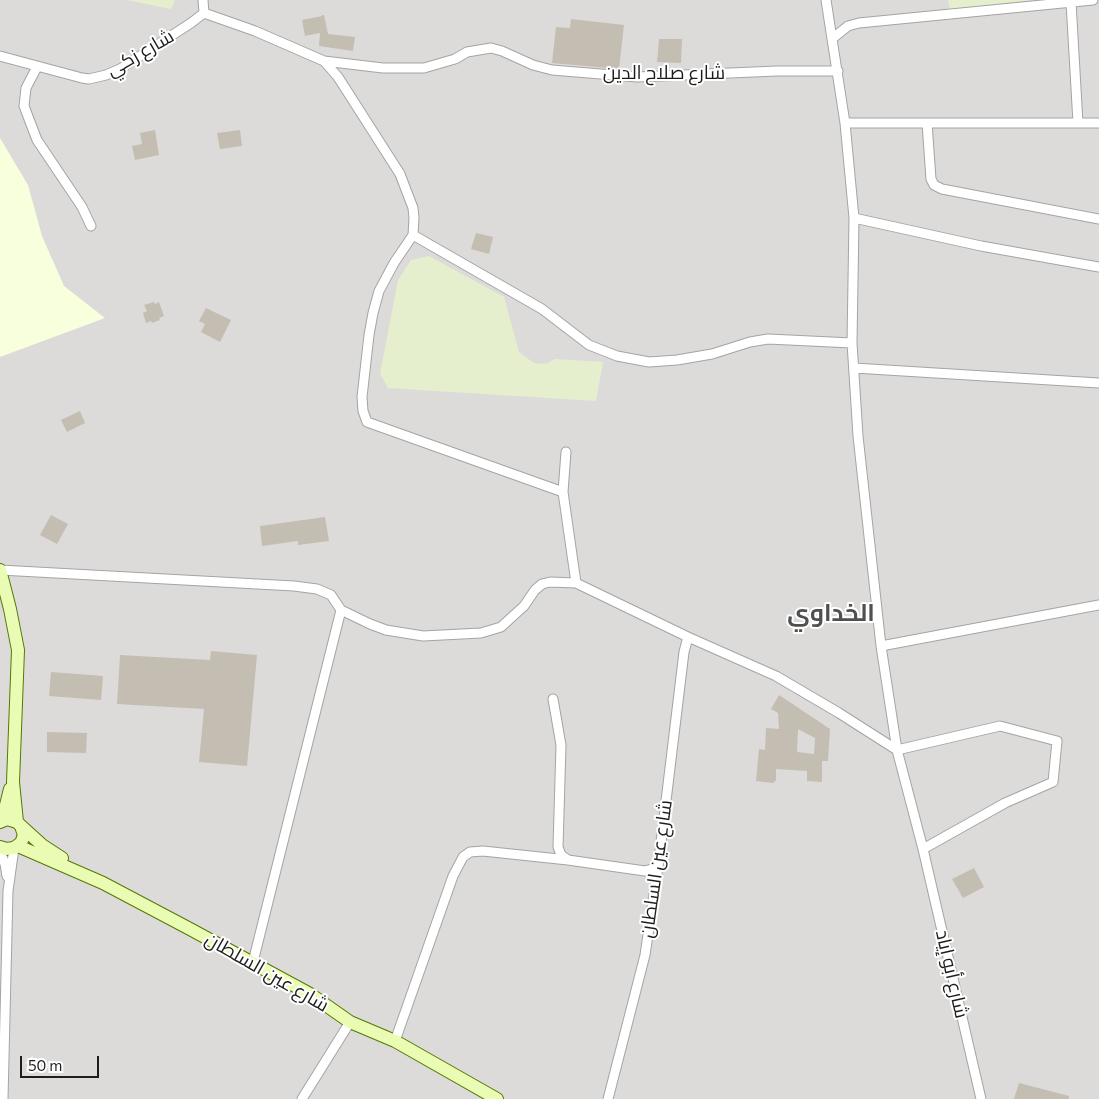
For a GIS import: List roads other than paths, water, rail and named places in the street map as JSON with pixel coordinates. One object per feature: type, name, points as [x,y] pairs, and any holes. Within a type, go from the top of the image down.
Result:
[{"type":"main road","points":[[0,570],[18,650],[13,782],[19,824],[24,835],[21,843],[16,847]]},
{"type":"main road","points":[[1,822],[13,782]]},
{"type":"main road","points":[[1,822],[7,819],[19,824]]},
{"type":"main road","name":"شارع عين السلطان","points":[[19,824],[42,845],[79,868],[88,877]]},
{"type":"main road","name":"شارع عين السلطان","points":[[0,847],[6,849],[16,847],[88,877],[253,962],[310,994],[350,1022],[395,1041],[497,1099]]},
{"type":"street","points":[[203,0],[204,13]]},
{"type":"street","points":[[826,0],[838,71]]},
{"type":"street","points":[[833,38],[848,26],[860,23],[1093,0]]},
{"type":"street","points":[[1071,2],[1078,123]]},
{"type":"street","name":"شارع صلاح الدين","points":[[204,13],[255,31],[324,61],[383,68],[424,68],[455,60],[467,52],[491,48],[533,65],[552,70],[637,77],[777,71],[838,71]]},
{"type":"street","name":"شارع زكي","points":[[0,56],[37,67],[90,78],[106,76],[120,69],[204,13]]},
{"type":"street","points":[[324,61],[338,76],[400,174],[413,208],[412,235],[379,291],[373,313],[362,397],[363,411],[367,422],[564,492]]},
{"type":"street","points":[[37,67],[26,88],[24,106],[37,140],[82,207],[91,226]]},
{"type":"street","name":"شارع أبو إياد","points":[[838,71],[854,218],[852,343],[858,436],[881,646],[897,750],[923,849],[982,1099]]},
{"type":"street","points":[[845,123],[1099,123]]},
{"type":"street","points":[[927,123],[931,179],[934,185],[952,191],[1099,219]]},
{"type":"street","points":[[854,218],[981,246],[1099,267]]},
{"type":"street","points":[[412,235],[542,309],[589,345],[617,356],[649,362],[677,360],[712,354],[750,342],[768,339],[852,343]]},
{"type":"street","points":[[854,368],[1099,383]]},
{"type":"street","points":[[566,452],[564,492],[576,583]]},
{"type":"street","points":[[0,570],[294,586],[317,589],[326,592],[335,600],[341,610],[386,630],[423,636],[481,633],[501,627],[509,622],[542,584],[550,582],[576,583],[688,637],[776,676],[897,750],[1000,726],[1057,741],[1053,782],[1005,803],[923,849]]},
{"type":"street","points":[[881,646],[1099,605]]},
{"type":"street","points":[[253,962],[341,610]]},
{"type":"street","name":"شارع عين السلطان","points":[[608,1099],[645,954],[658,867],[684,652],[688,637]]},
{"type":"street","points":[[553,699],[561,745],[558,847],[561,855],[568,860]]},
{"type":"street","points":[[4,892],[16,847]]},
{"type":"street","points":[[543,857],[551,855],[558,847]]},
{"type":"street","points":[[0,851],[5,864],[3,1099]]},
{"type":"street","points":[[395,1041],[453,876],[463,857],[470,852],[543,857],[645,871],[658,867]]},
{"type":"street","points":[[302,1099],[350,1022]]},
{"type":"district","name":"الخداوي","points":[[831,613]]}]
